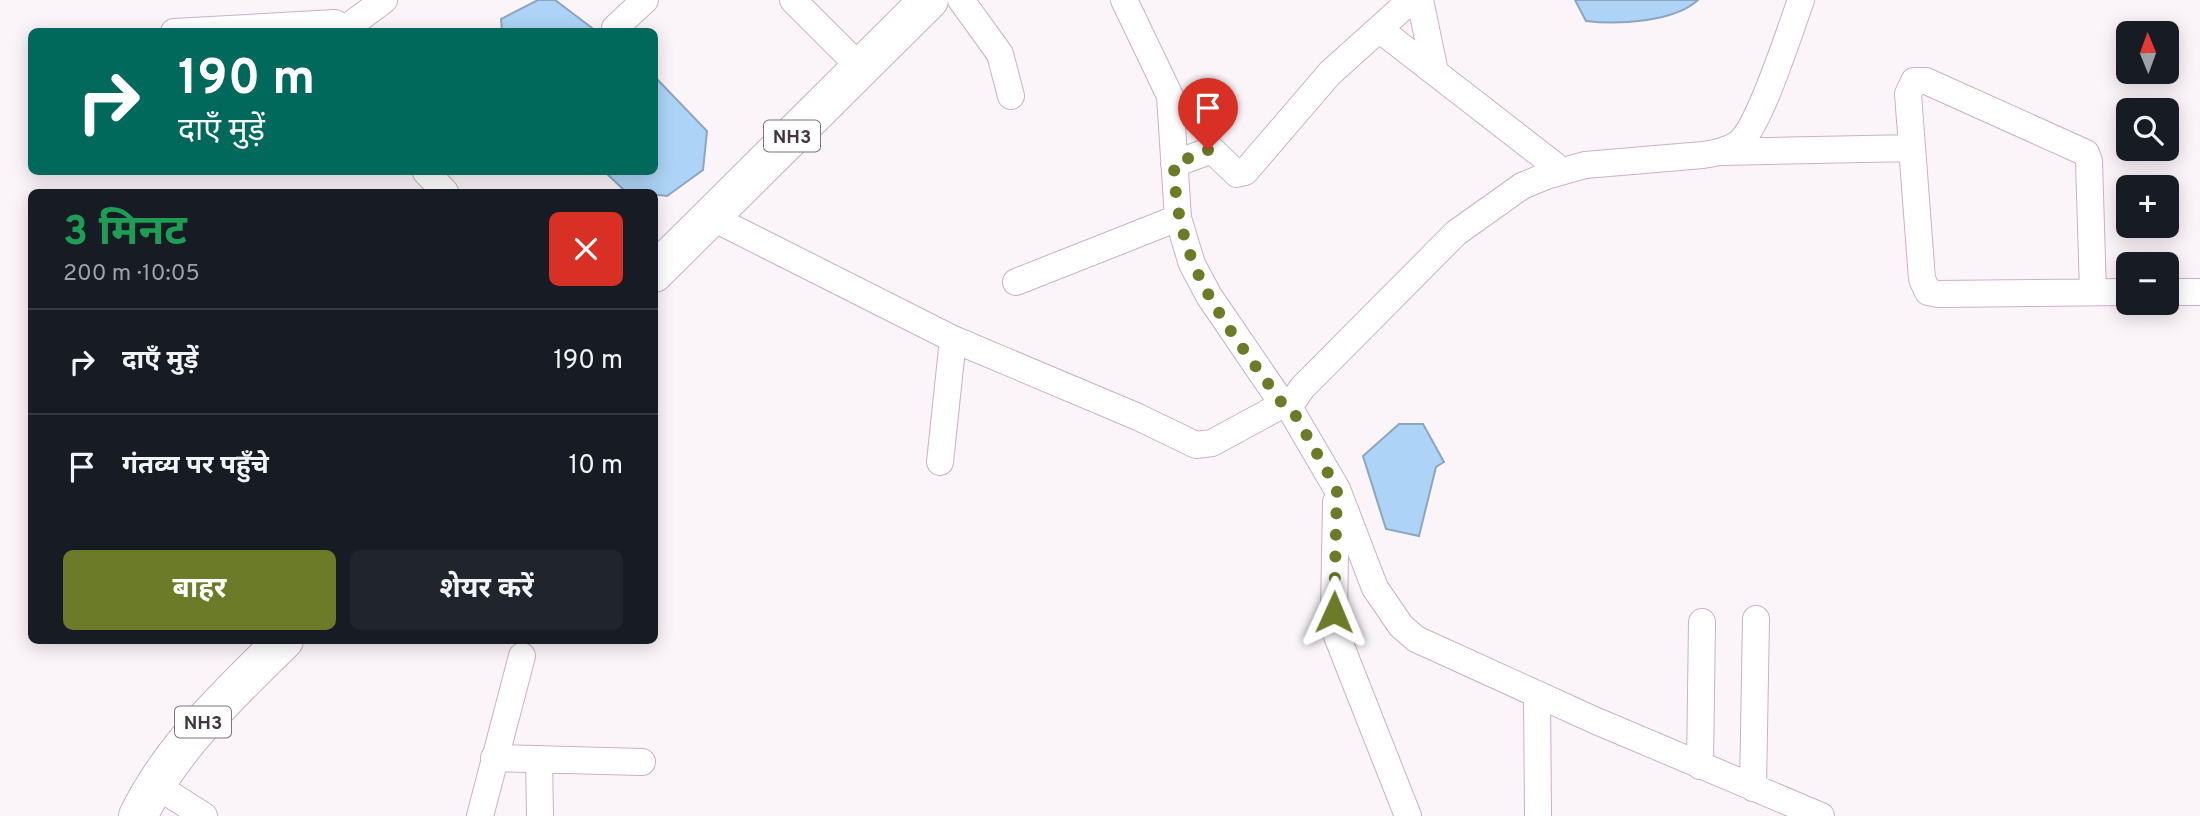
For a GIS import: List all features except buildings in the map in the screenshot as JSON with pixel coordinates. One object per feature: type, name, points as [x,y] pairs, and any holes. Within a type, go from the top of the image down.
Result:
[{"type":"highway","name":"NH3","points":[[658,269],[929,0]]},
{"type":"highway","name":"NH3","points":[[146,800],[191,733],[280,644]]},
{"type":"street","points":[[238,28],[335,22],[384,0]]},
{"type":"street","points":[[615,28],[645,0]]},
{"type":"street","points":[[793,0],[861,68]]},
{"type":"street","points":[[961,0],[1000,54],[1011,96]]},
{"type":"street","points":[[1124,0],[1170,96],[1178,218],[1200,282],[1287,406],[1337,489],[1375,588],[1401,626],[1432,648],[1821,816]]},
{"type":"street","points":[[1174,164],[1212,150],[1237,173],[1245,172],[1306,99],[1411,0]]},
{"type":"street","points":[[1420,0],[1435,72]]},
{"type":"street","points":[[1722,152],[1740,143],[1755,119],[1801,0]]},
{"type":"street","points":[[1379,29],[1562,171]]},
{"type":"street","points":[[2093,292],[2089,161],[2082,149],[1920,80],[1910,85],[1908,94],[1922,279],[1928,292],[2093,292],[2116,292]]},
{"type":"street","points":[[711,217],[953,339],[1138,417],[1196,446],[1212,443],[1287,406],[1456,233],[1522,186],[1585,165],[1722,152],[1912,148]]},
{"type":"street","points":[[429,175],[442,189]]},
{"type":"street","points":[[1016,282],[1178,218]]},
{"type":"street","points":[[2179,292],[2200,292]]},
{"type":"street","points":[[940,462],[953,339]]},
{"type":"street","points":[[1337,489],[1335,627],[1408,816]]},
{"type":"street","points":[[1753,788],[1756,619]]},
{"type":"street","points":[[1700,766],[1702,622]]},
{"type":"street","points":[[480,816],[522,656]]},
{"type":"street","points":[[1537,694],[1538,816]]},
{"type":"street","points":[[494,758],[642,762]]},
{"type":"street","points":[[539,759],[540,816]]},
{"type":"street","points":[[146,800],[204,816]]},
{"type":"water","points":[[538,0],[555,0],[592,28],[502,28],[501,19]]},
{"type":"water","points":[[1575,0],[1698,0],[1675,13],[1660,17],[1614,22],[1586,21]]},
{"type":"water","points":[[658,80],[707,131],[703,170],[667,196],[658,195],[658,189],[623,189],[608,175],[658,175]]},
{"type":"water","points":[[1399,424],[1423,424],[1444,462],[1436,467],[1419,536],[1386,529],[1363,456]]},
{"type":"route","points":[[1208,150],[1174,164],[1178,218],[1200,282],[1284,406],[1293,411],[1337,489],[1334,612]]}]
